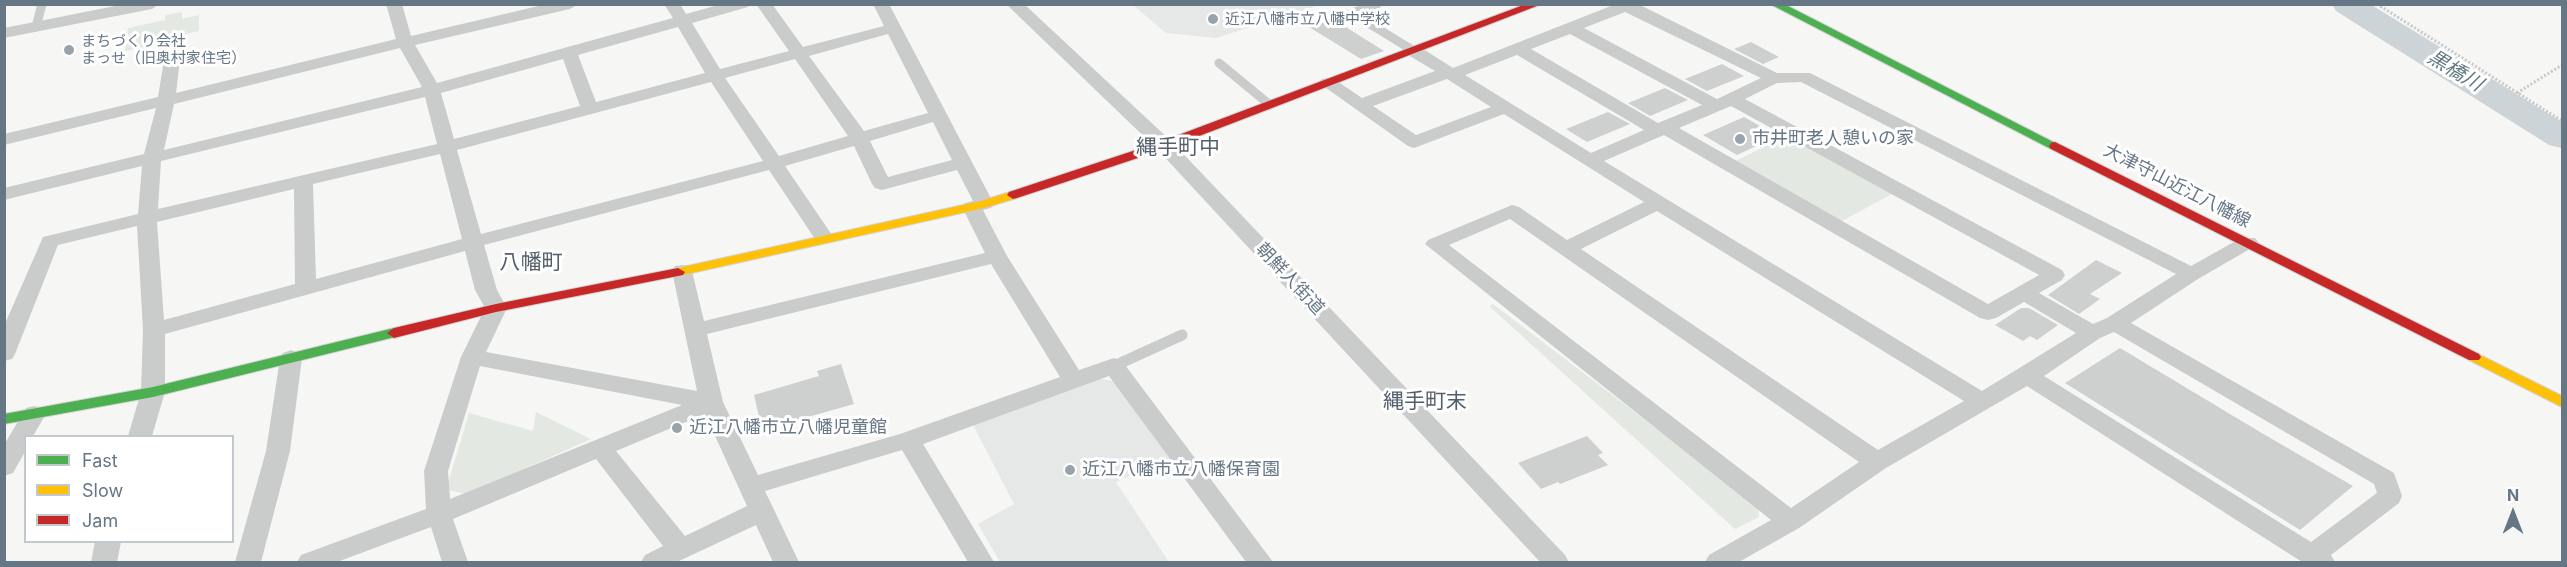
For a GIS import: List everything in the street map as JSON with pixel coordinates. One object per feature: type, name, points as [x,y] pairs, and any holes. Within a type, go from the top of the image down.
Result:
[{"type":"street","points":[[394,4],[405,42],[432,90],[486,290],[496,308]]},
{"type":"street","points":[[4,140],[570,4]]},
{"type":"street","points":[[672,4],[716,77],[824,238]]},
{"type":"street","points":[[4,194],[432,90],[742,4]]},
{"type":"street","points":[[764,4],[859,138],[882,184],[964,163]]},
{"type":"street","points":[[882,4],[964,163],[996,256],[1074,381]]},
{"type":"street","name":"朝鮮人街道","points":[[1014,4],[1164,145],[1556,562]]},
{"type":"street","points":[[4,419],[153,392],[496,308],[682,272],[824,238],[978,206],[1164,145],[1537,4]]},
{"type":"street","name":"大津守山近江八幡線","points":[[1775,4],[2562,402]]},
{"type":"street","points":[[4,33],[146,5]]},
{"type":"street","points":[[1360,105],[1519,49],[1628,5],[1774,78]]},
{"type":"street","points":[[4,354],[50,241],[446,147],[894,28]]},
{"type":"street","points":[[1519,49],[1988,313],[2055,275],[1724,102],[1571,28]]},
{"type":"street","points":[[1414,51],[1982,401]]},
{"type":"street","points":[[569,53],[590,109]]},
{"type":"street","points":[[140,435],[153,392],[154,330],[147,219],[152,159],[166,102],[172,60]]},
{"type":"street","points":[[1591,160],[1774,78],[1804,78],[2192,274]]},
{"type":"street","points":[[1328,83],[1414,142],[1507,107]]},
{"type":"street","points":[[154,330],[473,242],[776,164],[939,115]]},
{"type":"street","points":[[303,180],[306,288]]},
{"type":"street","points":[[1566,248],[1658,203]]},
{"type":"street","points":[[1790,521],[1435,244],[1512,211],[1877,462]]},
{"type":"street","points":[[1718,562],[1790,521],[1877,462],[2027,376],[2092,333],[2115,323],[2248,242]]},
{"type":"street","points":[[696,330],[996,256]]},
{"type":"street","points":[[682,272],[711,402],[786,562]]},
{"type":"street","points":[[2024,292],[2092,333]]},
{"type":"street","points":[[455,562],[439,514],[436,471],[472,357],[496,308]]},
{"type":"street","points":[[2027,376],[2317,559],[2390,496],[2385,479],[2115,323]]},
{"type":"street","points":[[472,357],[711,402]]},
{"type":"street","points":[[248,562],[278,451],[291,358]]},
{"type":"street","points":[[752,486],[908,440],[1114,366],[1260,562]]},
{"type":"street","points":[[310,562],[439,514],[711,402]]},
{"type":"street","points":[[4,467],[34,414]]},
{"type":"street","points":[[908,440],[981,562]]},
{"type":"street","points":[[601,448],[680,549]]},
{"type":"street","points":[[654,562],[761,511]]},
{"type":"street","points":[[104,562],[108,543]]},
{"type":"lane","points":[[36,27],[42,4]]},
{"type":"lane","points":[[1377,4],[1352,13],[1414,51]]},
{"type":"lane","points":[[1218,63],[1270,105]]},
{"type":"lane","points":[[1114,366],[1182,335]]},
{"type":"path","points":[[2377,4],[2562,122]]},
{"type":"path","points":[[2517,93],[2562,65]]},
{"type":"shaded area","name":"近江八幡市立八幡中学校","points":[[1133,5],[1320,5],[1216,38],[1166,33]]},
{"type":"shaded area","points":[[182,12],[182,19],[199,15],[199,31],[148,42],[147,47],[125,51],[128,28],[165,20],[165,15]]},
{"type":"shaded area","points":[[1787,136],[1892,194],[1840,222],[1735,161]]},
{"type":"shaded area","points":[[1493,304],[1758,506],[1759,517],[1735,529],[1489,306]]},
{"type":"shaded area","name":"近江八幡市立八幡保育園","points":[[1097,378],[1116,382],[1172,458],[1116,482],[1169,562],[1000,562],[978,524],[1014,504],[972,423]]},
{"type":"shaded area","points":[[536,412],[591,439],[468,494],[446,490],[469,413],[533,431]]},
{"type":"building","points":[[1333,19],[1384,51],[1361,59],[1309,27]]},
{"type":"building","points":[[1751,42],[1779,57],[1763,64],[1734,49]]},
{"type":"building","points":[[1722,64],[1744,76],[1707,91],[1685,79]]},
{"type":"building","points":[[1665,88],[1688,100],[1650,116],[1628,103]]},
{"type":"building","points":[[1608,112],[1630,124],[1587,142],[1566,129]]},
{"type":"building","name":"市井町老人憩いの家","points":[[1744,117],[1778,136],[1737,155],[1703,135]]},
{"type":"building","points":[[2096,260],[2122,273],[2090,294],[2100,299],[2079,314],[2048,295]]},
{"type":"building","points":[[2021,308],[2029,308],[2058,325],[2037,340],[2030,336],[2023,341],[1995,325]]},
{"type":"building","points":[[2120,348],[2353,486],[2300,530],[2065,383]]},
{"type":"building","points":[[841,364],[854,404],[762,430],[754,395],[819,376],[817,371]]},
{"type":"building","points":[[1587,436],[1603,453],[1598,455],[1608,465],[1541,489],[1518,463]]},
{"type":"waterway","name":"黒橋川","points":[[2347,4],[2562,137]]},
{"type":"traffic: fast","points":[[1775,4],[2055,146]]},
{"type":"traffic: fast","points":[[4,419],[153,392],[394,333]]},
{"type":"traffic: slow","points":[[678,272],[984,204],[1013,195]]},
{"type":"traffic: slow","points":[[2474,357],[2562,402]]},
{"type":"traffic: jam","points":[[1013,195],[1164,145],[1537,4]]},
{"type":"traffic: jam","points":[[2055,146],[2474,357]]},
{"type":"traffic: jam","points":[[394,333],[496,308],[678,272]]},
{"type":"place","name":"近江八幡市立八幡中学校","points":[[1213,19]]},
{"type":"place","name":"まちづくり会社 まっせ（旧奥村家住宅）","points":[[69,50]]},
{"type":"place","name":"市井町老人憩いの家","points":[[1740,139]]},
{"type":"place","name":"近江八幡市立八幡児童館","points":[[677,428]]},
{"type":"place","name":"近江八幡市立八幡保育園","points":[[1070,470]]},
{"type":"district","name":"縄手町中","points":[[1178,148]]},
{"type":"district","name":"八幡町","points":[[531,263]]},
{"type":"district","name":"縄手町末","points":[[1425,402]]}]
